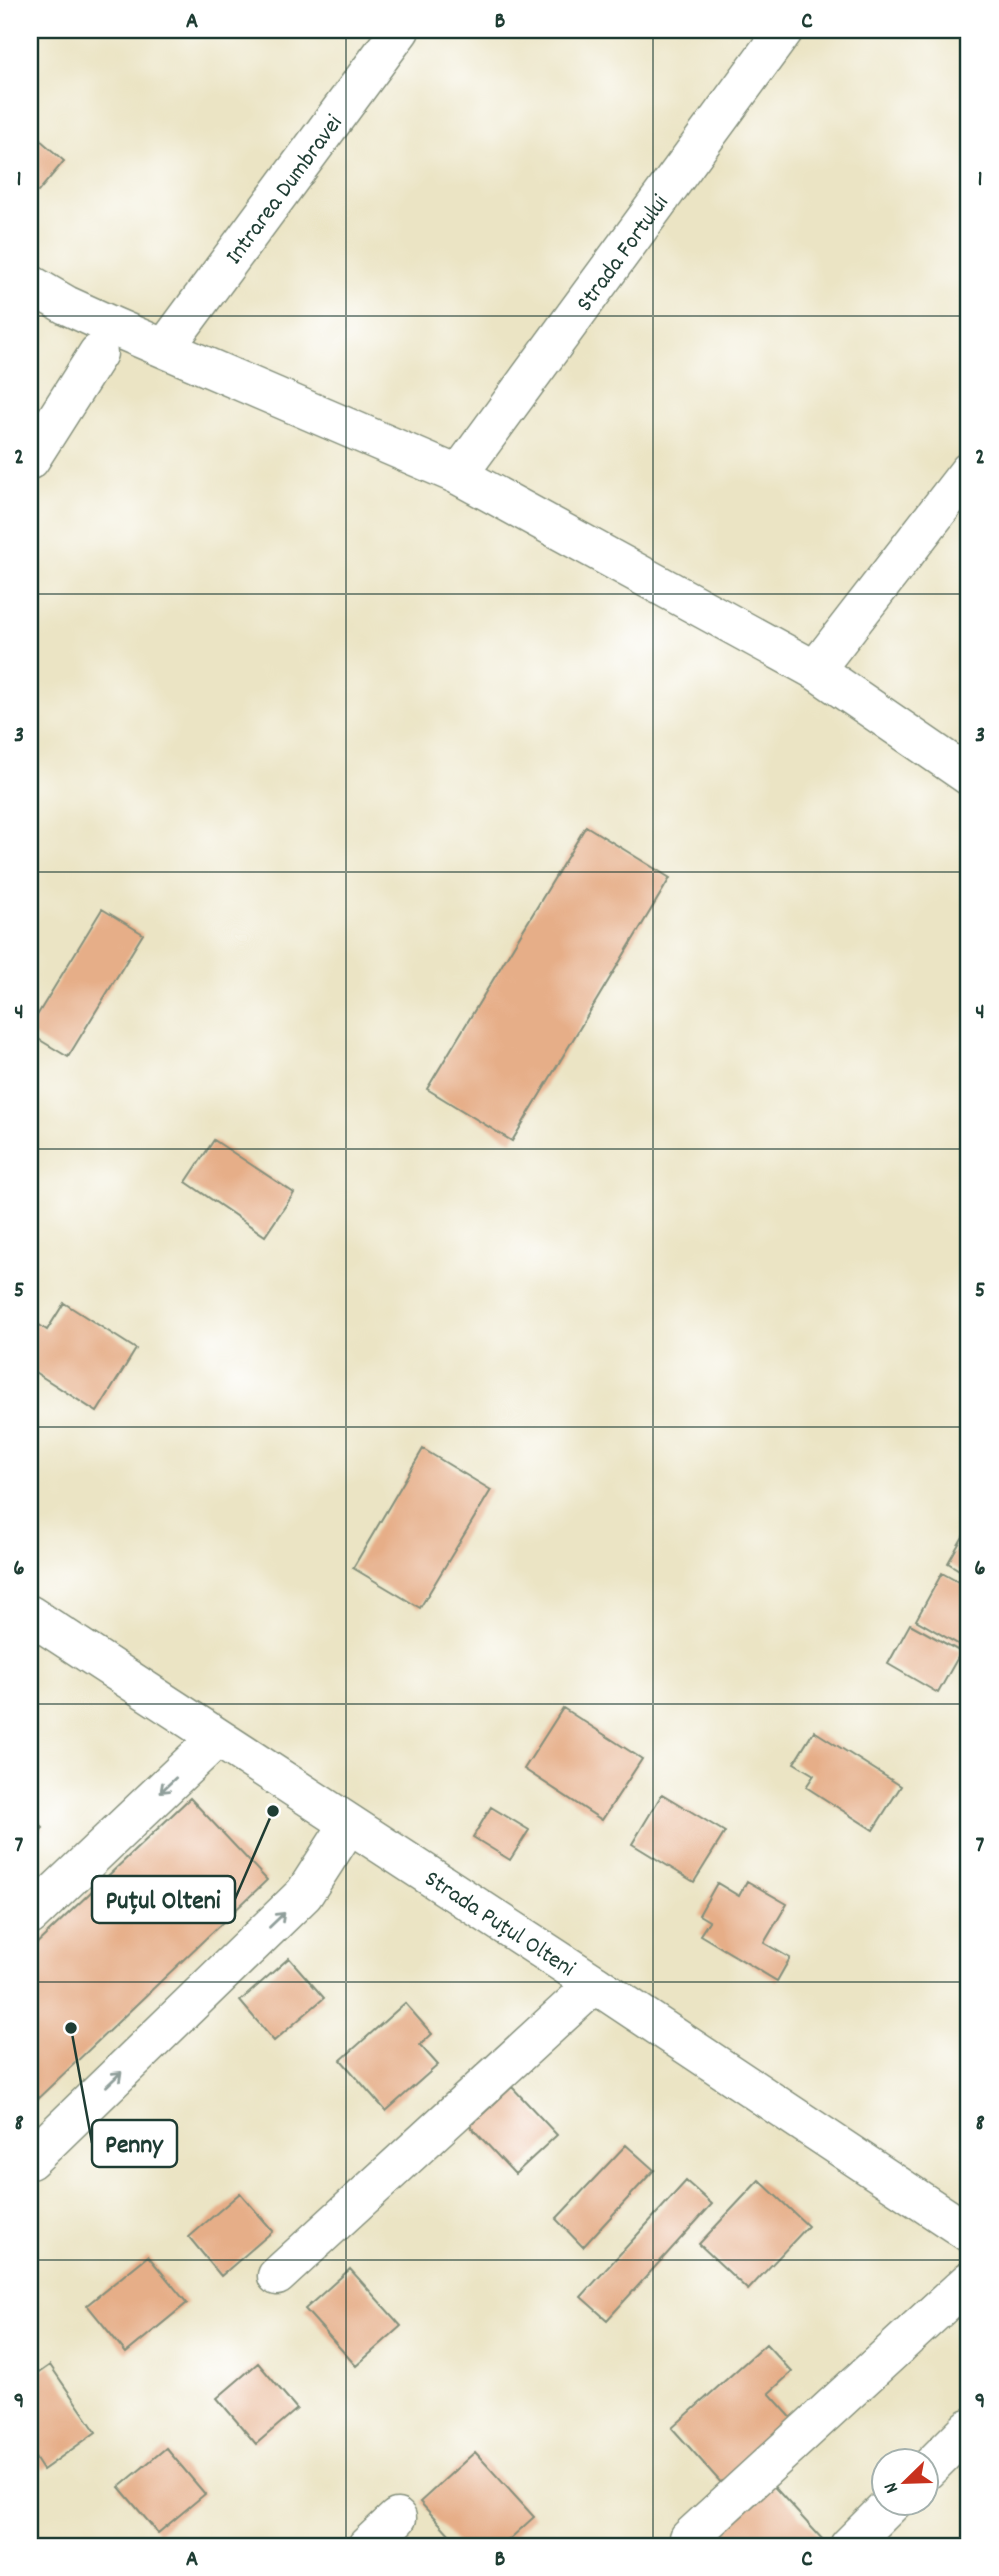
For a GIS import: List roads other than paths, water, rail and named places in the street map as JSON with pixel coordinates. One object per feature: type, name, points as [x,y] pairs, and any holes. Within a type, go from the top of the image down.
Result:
[{"type":"street","name":"Intrarea Dumbravei","points":[[165,348],[401,30]]},
{"type":"street","name":"Strada Fortului","points":[[458,475],[784,30]]},
{"type":"street","points":[[30,284],[66,305],[458,475],[815,670],[969,776]]},
{"type":"street","points":[[30,460],[98,353]]},
{"type":"street","points":[[815,670],[969,471]]},
{"type":"street","name":"Strada Puțul Olteni","points":[[30,1615],[595,1984],[969,2233]]},
{"type":"street","points":[[30,1916],[217,1738]]},
{"type":"street","points":[[30,2160],[304,1894],[349,1824]]},
{"type":"street","points":[[277,2276],[595,1984]]},
{"type":"street","points":[[689,2538],[969,2281]]},
{"type":"street","points":[[940,2457],[969,2428]]},
{"type":"street","points":[[849,2546],[879,2516]]},
{"type":"street","points":[[367,2546],[397,2518]]},
{"type":"place","name":"Puțul Olteni","points":[[273,1811]]},
{"type":"place","name":"Penny","points":[[71,2028]]}]
